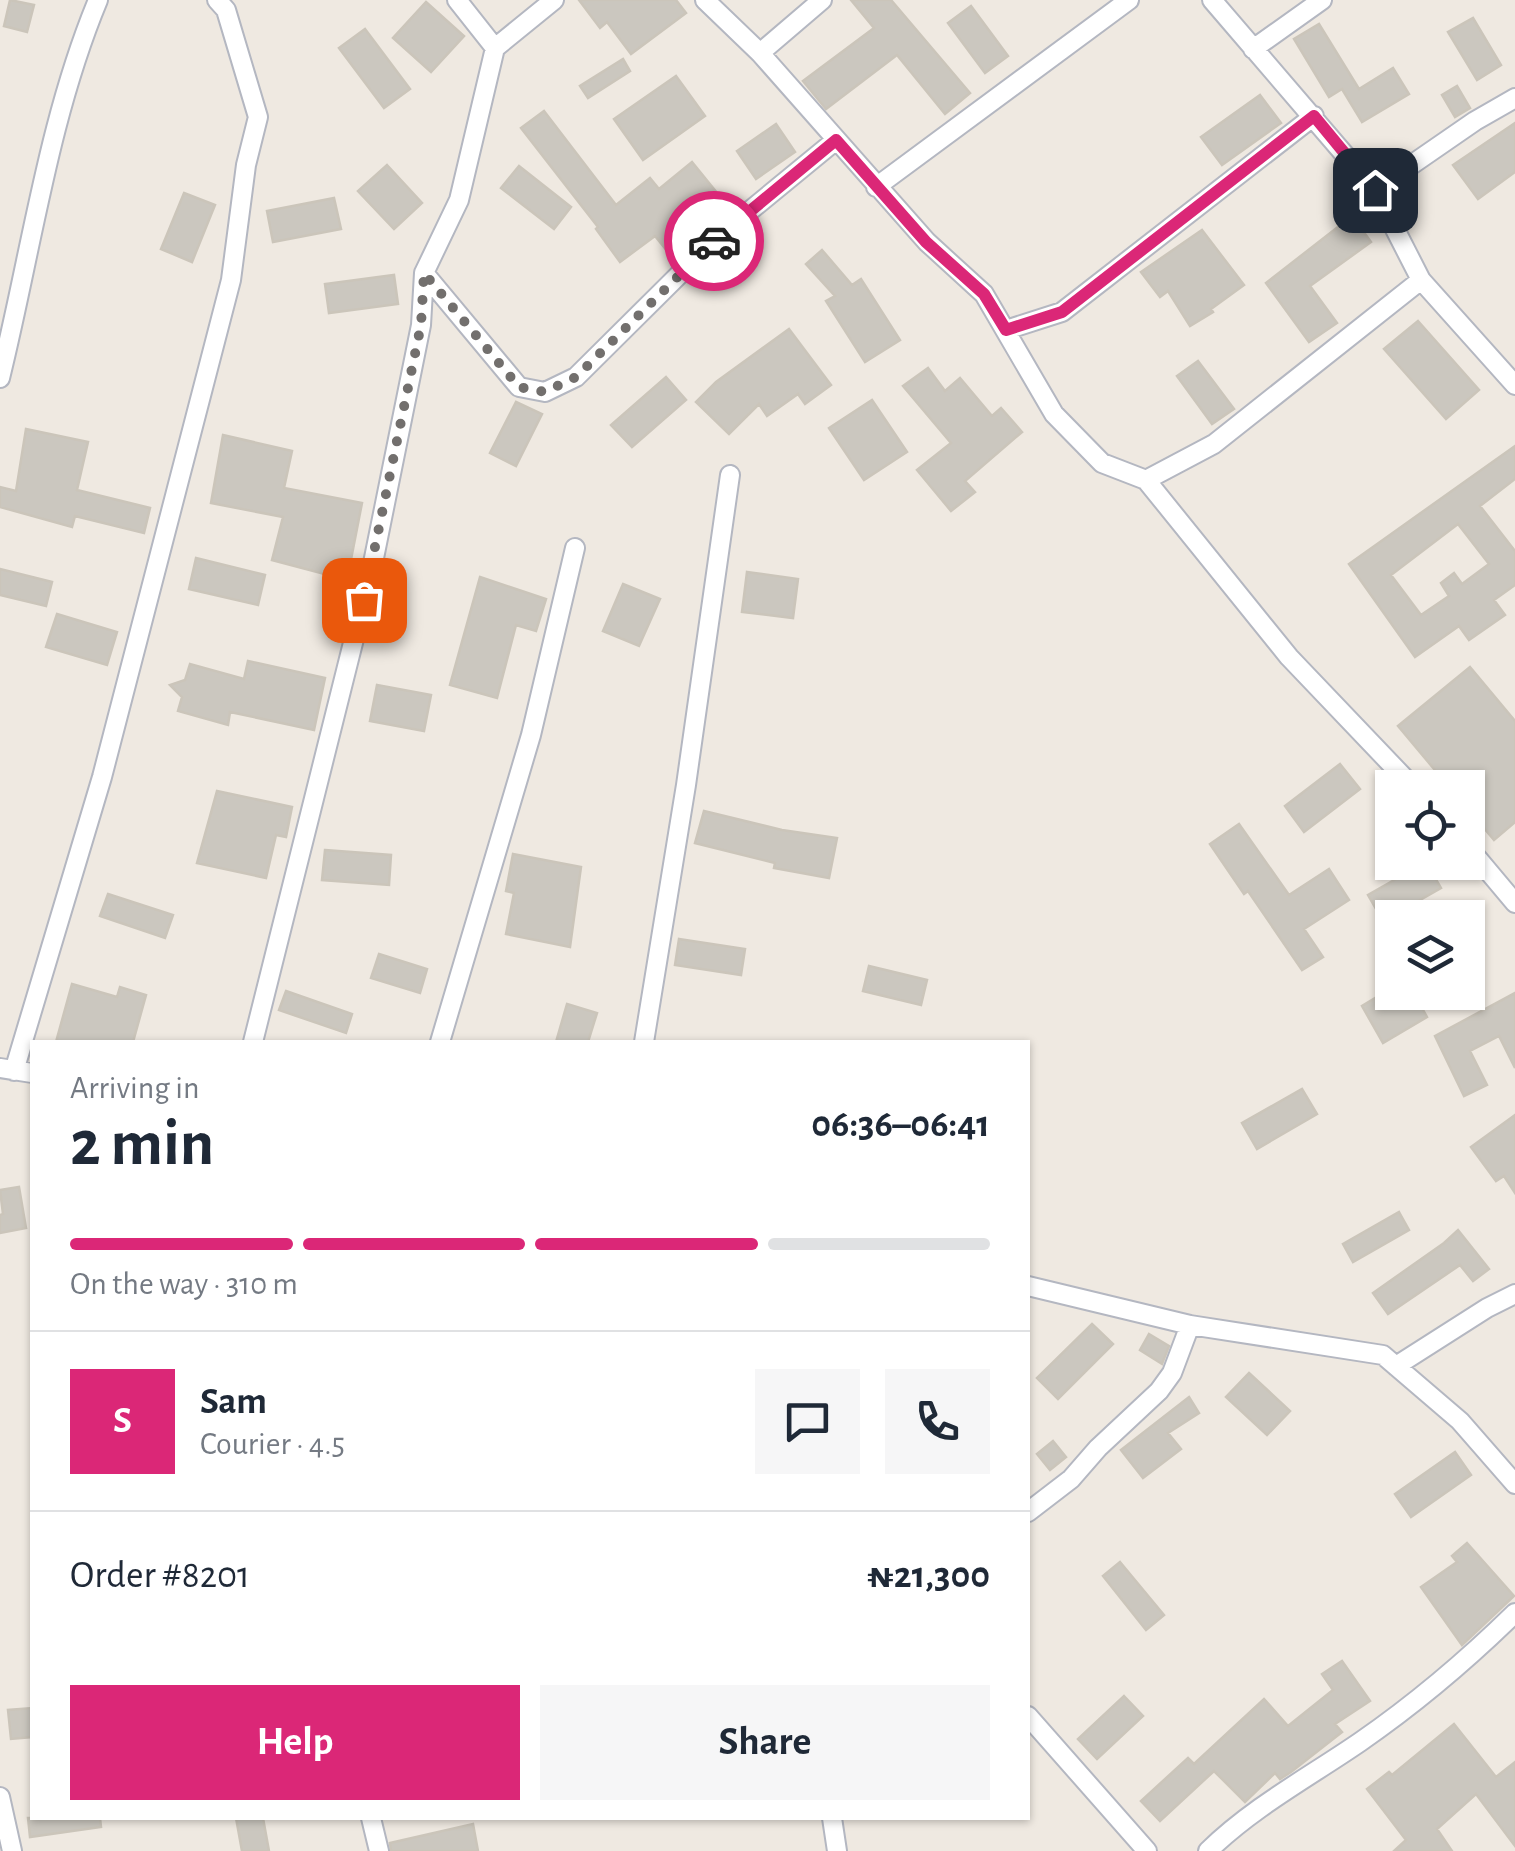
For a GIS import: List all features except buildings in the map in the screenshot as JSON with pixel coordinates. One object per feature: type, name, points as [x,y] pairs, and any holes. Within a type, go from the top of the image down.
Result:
[{"type":"street","points":[[0,378],[44,179],[82,37],[98,0]]},
{"type":"street","points":[[16,1071],[102,777],[231,280],[246,164],[258,117],[226,10],[218,0]]},
{"type":"street","points":[[456,0],[495,48]]},
{"type":"street","points":[[254,1040],[373,563],[421,325],[424,273],[459,200],[495,48],[554,0]]},
{"type":"street","points":[[705,0],[760,53],[926,242],[984,294],[1054,414],[1102,464],[1146,480],[1289,656],[1397,770]]},
{"type":"street","points":[[760,53],[822,0]]},
{"type":"street","points":[[876,187],[1130,0]]},
{"type":"street","points":[[1212,0],[1375,190],[1421,280],[1511,372]]},
{"type":"street","points":[[1253,49],[1322,0]]},
{"type":"street","points":[[1375,190],[1515,98]]},
{"type":"street","points":[[1006,330],[1062,312],[1314,116]]},
{"type":"street","points":[[424,273],[519,387],[545,392],[576,377],[713,241],[836,140]]},
{"type":"street","points":[[1146,480],[1214,444],[1421,280]]},
{"type":"street","points":[[644,1040],[730,475]]},
{"type":"street","points":[[441,1040],[531,735],[575,548]]},
{"type":"street","points":[[1485,867],[1515,902]]},
{"type":"street","points":[[1030,1286],[1190,1325],[1383,1356],[1460,1421],[1515,1484]]},
{"type":"street","points":[[1396,1366],[1515,1294]]},
{"type":"street","points":[[1030,1510],[1070,1479],[1151,1400],[1172,1373],[1190,1325]]},
{"type":"street","points":[[1208,1851],[1229,1831],[1363,1740],[1470,1657],[1515,1613]]},
{"type":"street","points":[[1030,1718],[1147,1851]]},
{"type":"street","points":[[0,1797],[12,1851]]},
{"type":"street","points":[[371,1820],[379,1851]]},
{"type":"street","points":[[832,1820],[837,1851]]},
{"type":"way so far","points":[[364,600],[421,325],[424,273],[519,387],[545,392],[576,377],[611,346],[714,241]]},
{"type":"route","points":[[714,241],[836,140],[926,242],[984,294],[1006,330],[1062,312],[1314,116],[1375,190]]}]
